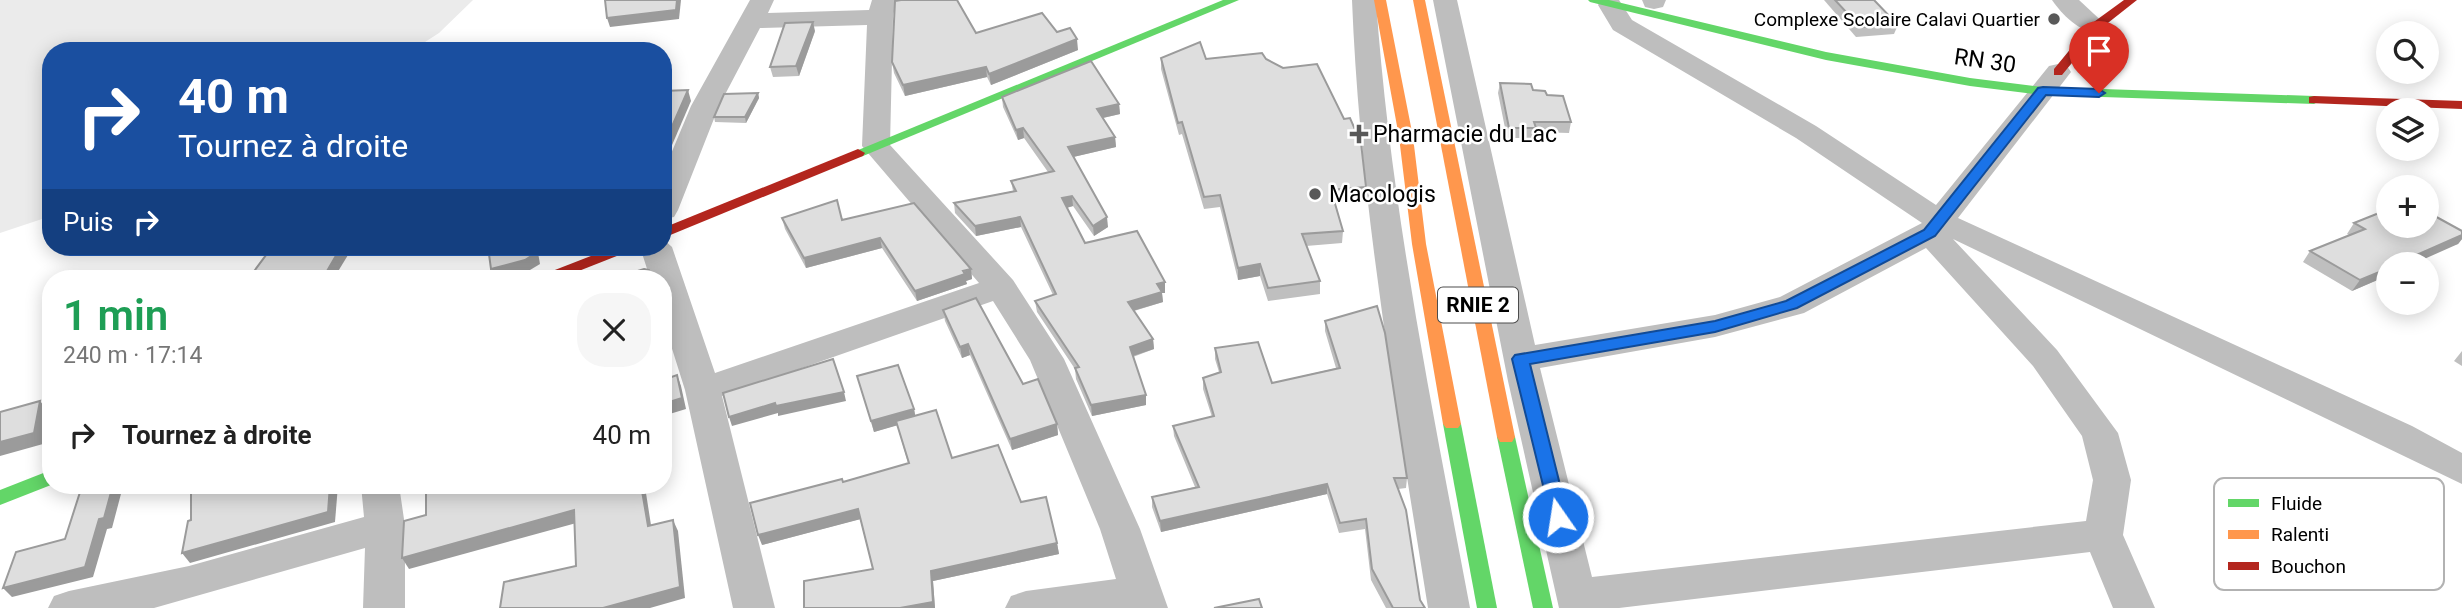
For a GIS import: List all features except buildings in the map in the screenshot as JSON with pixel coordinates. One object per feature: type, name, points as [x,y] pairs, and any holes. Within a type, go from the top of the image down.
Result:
[{"type":"main road","points":[[672,229],[1233,0]]},
{"type":"main road","name":"RNIE 2","points":[[1380,0],[1406,137],[1419,244],[1487,608]]},
{"type":"main road","name":"RNIE 2","points":[[1419,0],[1448,136],[1481,320],[1567,604]]},
{"type":"main road","points":[[2057,77],[2095,27],[2132,0]]},
{"type":"main road","name":"RN 30","points":[[1652,1],[1850,47],[1952,62]]},
{"type":"main road","name":"RN 30","points":[[1602,2],[1860,65],[1990,86],[2057,77],[2462,105]]},
{"type":"main road","points":[[568,270],[604,256]]},
{"type":"main road","points":[[0,498],[42,481]]},
{"type":"street","points":[[1364,0],[1369,91],[1408,373],[1449,608]]},
{"type":"street","points":[[1445,0],[1521,359],[1567,604],[2103,535]]},
{"type":"street","points":[[2064,0],[2095,27]]},
{"type":"street","points":[[1602,2],[1622,25],[1806,132],[1935,227],[2399,436],[2462,470]]},
{"type":"street","points":[[672,188],[705,106],[756,11],[882,8],[876,146],[1001,287],[1047,359],[1119,529],[1144,600],[1027,608]]},
{"type":"street","points":[[1521,359],[1715,327],[1792,304],[1935,227],[2057,77]]},
{"type":"street","points":[[1935,227],[2045,358],[2100,433],[2112,480],[2103,535],[2134,608]]},
{"type":"street","points":[[703,390],[1001,287]]},
{"type":"street","points":[[672,296],[703,390],[754,608]]},
{"type":"street","points":[[381,494],[385,526],[384,608]]},
{"type":"street","points":[[69,608],[139,596],[220,575],[385,526]]},
{"type":"shaded area","points":[[0,0],[473,0],[439,33],[425,42],[42,42],[42,219],[0,233]]},
{"type":"traffic: fast","points":[[858,153],[1233,0]]},
{"type":"traffic: fast","points":[[1594,0],[1826,56],[1970,82],[2043,91],[2314,100]]},
{"type":"traffic: fast","points":[[1452,424],[1487,608]]},
{"type":"traffic: fast","points":[[1506,437],[1543,608]]},
{"type":"traffic: fast","points":[[0,498],[42,481]]},
{"type":"traffic: slow","points":[[1380,0],[1406,137],[1419,244],[1452,424]]},
{"type":"traffic: slow","points":[[1419,0],[1506,437]]},
{"type":"traffic: jam","points":[[2058,72],[2095,27],[2131,0]]},
{"type":"traffic: jam","points":[[2314,100],[2462,105]]},
{"type":"traffic: jam","points":[[672,229],[858,153]]},
{"type":"traffic: jam","points":[[568,270],[604,256]]},
{"type":"place","name":"Complexe Scolaire Calavi Quartier","points":[[2054,19]]},
{"type":"place","name":"Pharmacie du Lac","points":[[1359,134]]},
{"type":"place","name":"Macologis","points":[[1315,194]]},
{"type":"route","points":[[1558,517],[1521,359],[1715,327],[1792,304],[1930,233],[2043,91],[2099,93]]}]
